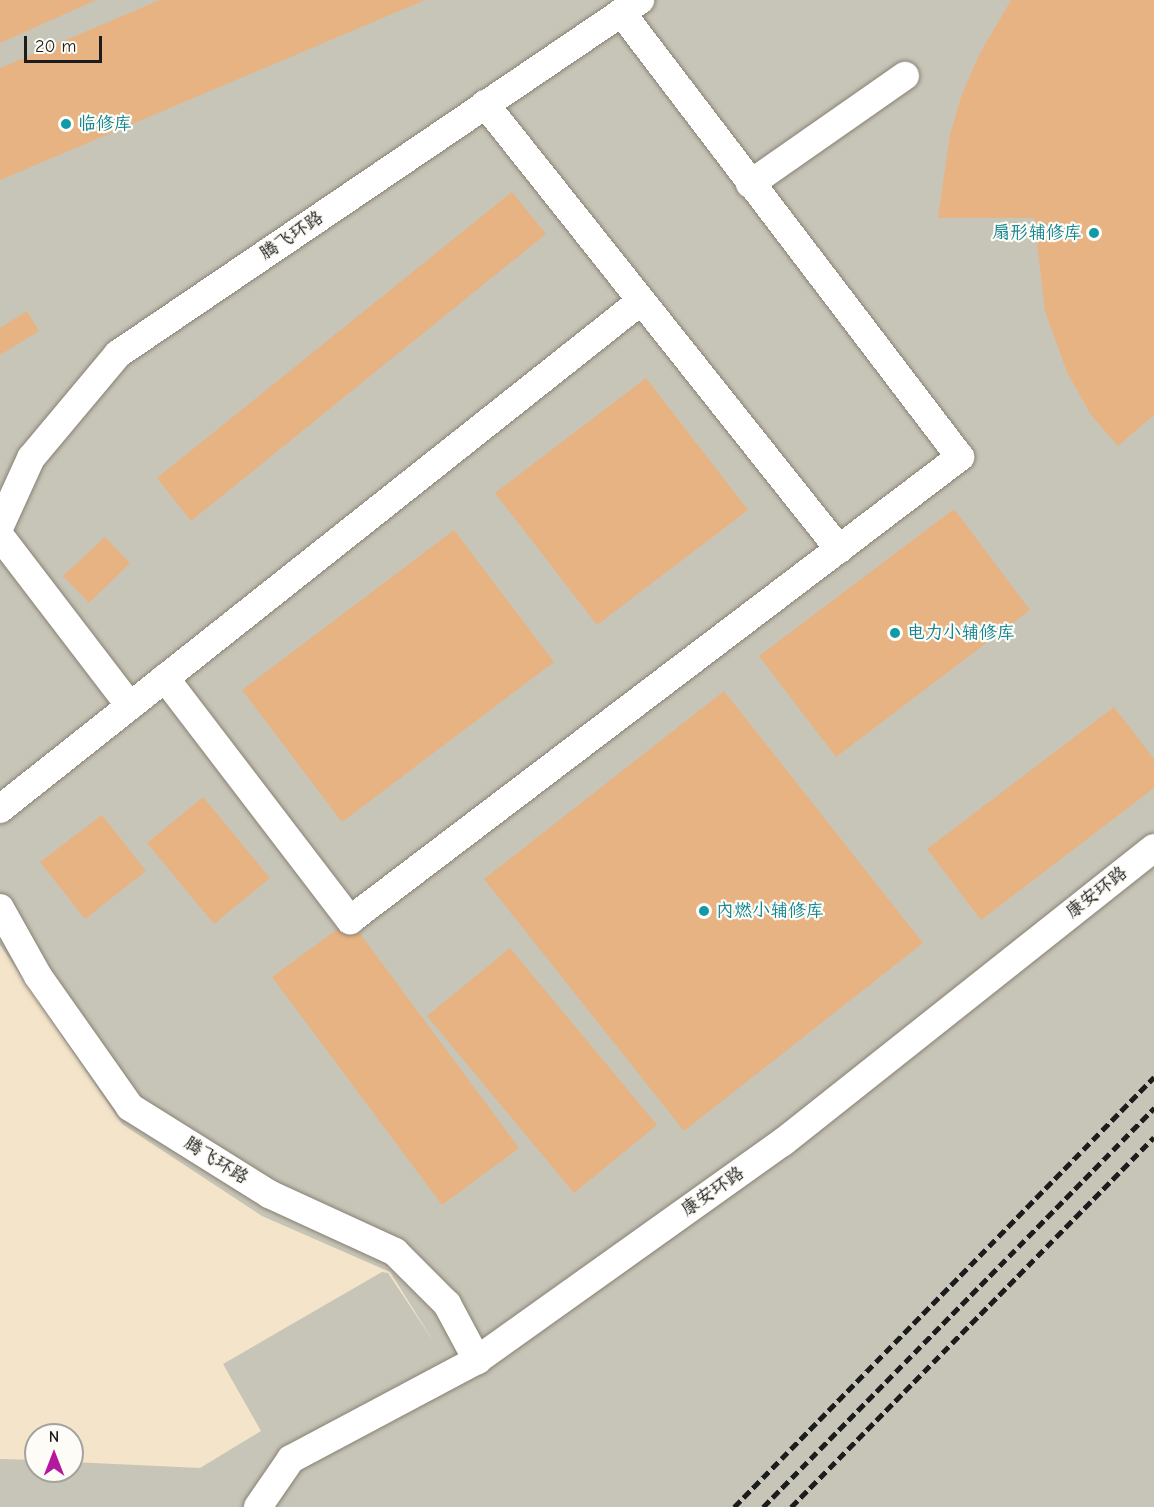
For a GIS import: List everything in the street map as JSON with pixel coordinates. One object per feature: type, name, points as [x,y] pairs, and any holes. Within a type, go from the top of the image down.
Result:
[{"type":"lane","name":"腾飞环路","points":[[0,526],[31,458],[118,354],[631,6]]},
{"type":"lane","points":[[165,678],[350,920],[960,457],[750,184],[631,6]]},
{"type":"lane","points":[[750,184],[905,76]]},
{"type":"lane","points":[[485,104],[839,549]]},
{"type":"lane","points":[[0,809],[641,301]]},
{"type":"lane","points":[[0,536],[130,706]]},
{"type":"lane","name":"康安环路","points":[[258,1507],[291,1458],[477,1360],[783,1142],[1154,848]]},
{"type":"lane","name":"腾飞环路","points":[[0,908],[38,976],[130,1107],[269,1194],[395,1252],[447,1304],[477,1360]]},
{"type":"shaded area","points":[[0,0],[1154,0],[1154,1507],[0,1507],[0,1459],[24,1460],[24,1483],[84,1483],[84,1463],[200,1468],[261,1431],[223,1364],[382,1272],[388,1273],[434,1342],[390,1272],[262,1216],[122,1124],[0,945]]},
{"type":"building","points":[[0,0],[96,0],[0,43]]},
{"type":"building","name":"临修库","points":[[160,0],[425,0],[0,180],[0,68]]},
{"type":"building","name":"扇形辅修库","points":[[1011,0],[1154,0],[1154,415],[1118,446],[1091,415],[1067,372],[1045,311],[1034,218],[938,218],[950,134],[962,94],[979,55]]},
{"type":"building","points":[[512,192],[546,234],[191,521],[157,478]]},
{"type":"building","points":[[27,311],[39,331],[0,355],[0,328]]},
{"type":"building","points":[[646,378],[748,510],[597,625],[495,493]]},
{"type":"building","name":"电力小辅修库","points":[[954,509],[1030,610],[836,757],[759,656]]},
{"type":"building","points":[[454,530],[554,662],[342,822],[242,690]]},
{"type":"building","points":[[105,537],[130,563],[89,603],[63,576]]},
{"type":"building","name":"内燃小辅修库","points":[[724,691],[923,943],[684,1131],[484,879]]},
{"type":"building","points":[[1114,707],[1154,759],[1154,788],[981,920],[927,849]]},
{"type":"building","points":[[203,797],[270,878],[214,924],[147,843]]},
{"type":"building","points":[[102,815],[146,871],[85,919],[40,862]]},
{"type":"building","points":[[350,920],[519,1148],[442,1205],[272,977]]},
{"type":"building","points":[[510,948],[657,1125],[574,1193],[427,1016]]},
{"type":"railway","points":[[734,1507],[1154,1077]]},
{"type":"railway","points":[[763,1507],[1154,1108]]},
{"type":"railway","points":[[791,1507],[1154,1137]]},
{"type":"place","name":"临修库","points":[[66,124]]},
{"type":"place","name":"扇形辅修库","points":[[1094,233]]},
{"type":"place","name":"电力小辅修库","points":[[895,633]]},
{"type":"place","name":"内燃小辅修库","points":[[704,911]]}]
